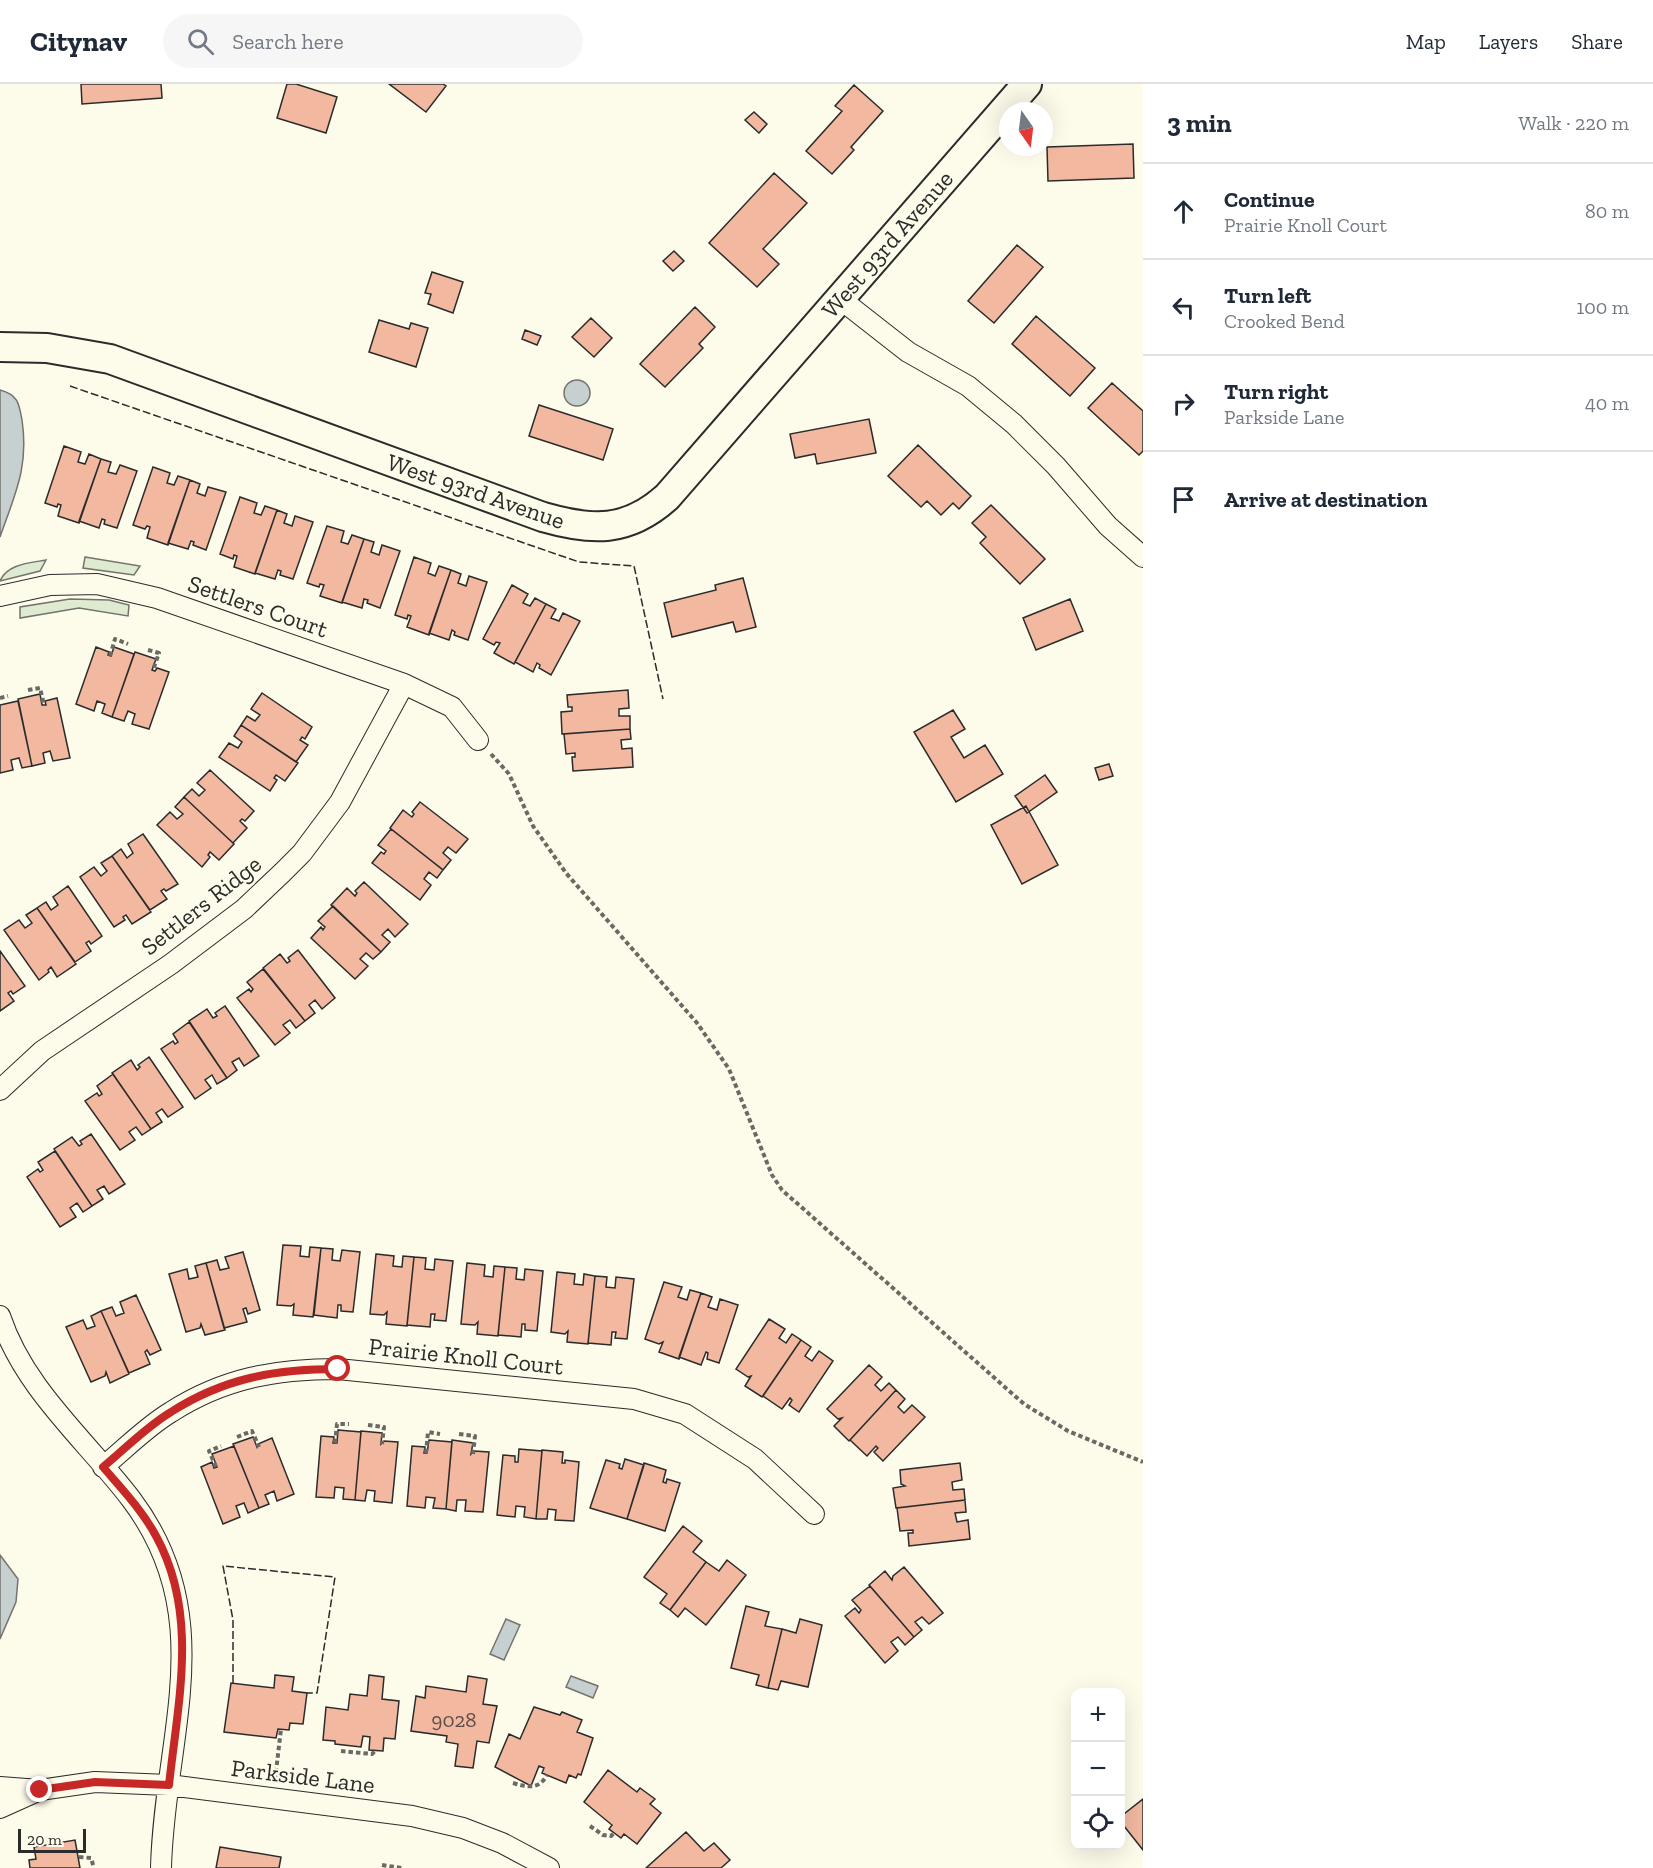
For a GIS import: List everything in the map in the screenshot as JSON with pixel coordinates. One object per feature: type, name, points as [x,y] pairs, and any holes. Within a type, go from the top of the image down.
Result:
[{"type":"street","name":"West 93rd Avenue","points":[[0,347],[67,350],[130,365],[478,495],[563,522],[597,527],[616,526],[650,512],[667,497],[1027,84]]},
{"type":"street","points":[[839,298],[908,352],[968,386],[1014,424],[1051,460],[1108,526],[1143,557]]},
{"type":"street","name":"Settlers Court","points":[[0,596],[50,585],[97,584],[126,590],[404,684],[452,707],[478,740]]},
{"type":"street","name":"Settlers Ridge","points":[[0,1089],[42,1051],[171,964],[244,909],[284,872],[302,853],[340,802],[404,684]]},
{"type":"street","points":[[0,1316],[32,1380],[131,1499],[156,1537],[178,1596],[183,1653],[161,1868]]},
{"type":"street","name":"Prairie Knoll Court","points":[[103,1467],[170,1412],[218,1387],[266,1372],[338,1369],[634,1399],[674,1410],[685,1414],[742,1449],[814,1514]]},
{"type":"street","name":"Parkside Lane","points":[[0,1787],[40,1790],[95,1782],[169,1785],[440,1821],[502,1843],[549,1868]]},
{"type":"street","name":"Parkside Lane","points":[[0,1808],[40,1790]]},
{"type":"path","points":[[110,656],[115,639],[128,644]]},
{"type":"path","points":[[148,650],[159,653],[153,670]]},
{"type":"path","points":[[28,690],[40,688],[44,705]]},
{"type":"path","points":[[0,698],[8,696]]},
{"type":"path","points":[[478,740],[509,774],[533,825],[566,873],[697,1023],[729,1069],[772,1174],[782,1190],[1024,1404],[1068,1431],[1143,1462]]},
{"type":"path","points":[[335,1443],[337,1424],[349,1424]]},
{"type":"path","points":[[368,1425],[384,1427],[382,1444]]},
{"type":"path","points":[[237,1437],[252,1431],[259,1447]]},
{"type":"path","points":[[426,1453],[428,1432],[440,1434]]},
{"type":"path","points":[[459,1434],[475,1436],[473,1454]]},
{"type":"path","points":[[216,1467],[209,1450],[220,1446]]},
{"type":"path","points":[[273,1798],[281,1729]]},
{"type":"path","points":[[341,1751],[372,1754],[375,1751]]},
{"type":"path","points":[[513,1783],[533,1787],[540,1784],[547,1775]]},
{"type":"path","points":[[590,1826],[603,1835],[611,1836],[614,1833]]},
{"type":"path","points":[[79,1857],[91,1858],[94,1868]]},
{"type":"path","points":[[381,1865],[402,1868]]},
{"type":"green space","points":[[85,557],[140,566],[134,575],[83,568]]},
{"type":"green space","points":[[46,560],[40,571],[0,581],[3,575],[13,568]]},
{"type":"green space","points":[[70,599],[109,600],[129,605],[128,616],[79,608],[20,618],[20,607]]},
{"type":"shaded area","points":[[577,380],[586,384],[590,393],[586,402],[577,406],[568,402],[564,393],[568,384]]},
{"type":"shaded area","points":[[0,390],[11,394],[17,400],[21,414],[24,452],[19,480],[0,537]]},
{"type":"shaded area","points":[[0,1555],[18,1579],[16,1602],[0,1639]]},
{"type":"shaded area","points":[[506,1619],[520,1625],[504,1660],[490,1654]]},
{"type":"shaded area","points":[[571,1676],[598,1686],[593,1698],[566,1687]]},
{"type":"building","points":[[81,84],[161,84],[162,98],[82,104]]},
{"type":"building","points":[[287,84],[296,84],[337,97],[326,133],[277,118]]},
{"type":"building","points":[[389,84],[443,84],[446,86],[426,112]]},
{"type":"building","points":[[854,85],[883,111],[851,147],[854,150],[832,174],[806,151],[842,111],[835,106]]},
{"type":"building","points":[[754,112],[767,124],[759,133],[745,120]]},
{"type":"building","points":[[1133,144],[1134,178],[1048,181],[1047,156],[1053,156],[1053,147]]},
{"type":"building","points":[[774,173],[807,203],[763,249],[779,264],[757,287],[709,243]]},
{"type":"building","points":[[1017,245],[1043,267],[994,323],[968,301]]},
{"type":"building","points":[[674,251],[684,261],[673,271],[663,261]]},
{"type":"building","points":[[432,272],[463,282],[453,313],[428,304],[431,294],[425,293]]},
{"type":"building","points":[[695,307],[715,327],[699,344],[703,348],[665,387],[640,364]]},
{"type":"building","points":[[1036,316],[1095,368],[1070,396],[1012,344]]},
{"type":"building","points":[[591,318],[612,338],[594,357],[572,337]]},
{"type":"building","points":[[379,320],[409,329],[411,323],[428,328],[416,367],[369,352]]},
{"type":"building","points":[[525,330],[541,336],[537,345],[522,339]]},
{"type":"building","points":[[1112,383],[1143,411],[1143,451],[1139,455],[1088,408]]},
{"type":"building","points":[[539,405],[613,429],[603,460],[529,436]]},
{"type":"building","points":[[869,419],[876,453],[817,464],[815,454],[795,458],[790,434]]},
{"type":"building","points":[[918,445],[971,496],[959,509],[953,503],[941,515],[927,501],[921,507],[888,476]]},
{"type":"building","points":[[64,446],[81,452],[78,462],[85,464],[89,454],[101,459],[79,523],[58,516],[61,505],[58,504],[57,507],[45,503]]},
{"type":"building","points":[[101,459],[111,462],[108,472],[116,474],[120,465],[137,471],[117,528],[104,524],[105,520],[102,519],[99,528],[79,521]]},
{"type":"building","points":[[153,467],[170,473],[167,483],[174,485],[178,476],[190,480],[168,545],[147,538],[150,527],[147,526],[145,529],[133,525]]},
{"type":"building","points":[[190,480],[200,484],[197,493],[205,496],[208,487],[226,492],[206,550],[193,545],[194,542],[191,541],[188,549],[168,543]]},
{"type":"building","points":[[240,497],[257,503],[254,513],[261,515],[265,506],[277,510],[255,574],[234,567],[237,556],[234,555],[233,559],[220,554]]},
{"type":"building","points":[[991,505],[1045,559],[1020,584],[980,543],[986,537],[972,523]]},
{"type":"building","points":[[277,510],[287,514],[284,523],[292,526],[295,516],[313,522],[293,579],[280,575],[281,571],[278,570],[275,579],[255,573]]},
{"type":"building","points":[[327,526],[344,531],[341,542],[348,544],[352,535],[364,539],[342,603],[320,596],[324,585],[320,584],[319,587],[307,583]]},
{"type":"building","points":[[364,539],[374,542],[371,552],[379,555],[382,545],[400,551],[380,608],[367,603],[368,600],[364,599],[362,608],[342,602]]},
{"type":"building","points":[[414,557],[431,563],[428,573],[435,576],[439,566],[451,570],[429,635],[407,627],[411,616],[408,615],[407,619],[395,615]]},
{"type":"building","points":[[451,570],[461,574],[458,583],[466,586],[469,576],[487,582],[468,640],[454,635],[455,632],[452,630],[449,640],[429,633]]},
{"type":"building","points":[[743,578],[756,627],[736,632],[733,622],[672,637],[664,603],[716,590],[715,585]]},
{"type":"building","points":[[512,585],[528,594],[523,603],[530,606],[535,598],[546,604],[514,664],[494,653],[500,643],[496,642],[494,645],[483,639]]},
{"type":"building","points":[[1070,599],[1083,631],[1036,650],[1023,618]]},
{"type":"building","points":[[546,604],[556,609],[551,618],[559,621],[563,613],[580,621],[551,675],[539,668],[540,665],[537,663],[533,672],[515,662]]},
{"type":"building","points":[[96,647],[109,652],[108,655],[111,656],[114,647],[134,654],[112,717],[102,713],[105,704],[97,701],[94,711],[76,704]]},
{"type":"building","points":[[135,652],[156,659],[152,670],[155,671],[157,668],[169,672],[149,729],[132,724],[135,714],[128,711],[124,721],[112,717]]},
{"type":"building","points":[[628,690],[629,708],[619,709],[619,716],[630,716],[630,729],[562,734],[561,712],[572,711],[572,707],[568,707],[567,695]]},
{"type":"building","points":[[262,693],[312,727],[305,739],[302,737],[300,740],[308,745],[296,762],[241,725],[247,716],[255,721],[260,715],[251,709]]},
{"type":"building","points":[[40,694],[42,705],[46,705],[45,701],[57,698],[70,758],[53,761],[50,751],[43,753],[45,763],[32,766],[18,699]]},
{"type":"building","points":[[18,701],[32,766],[22,768],[19,758],[11,760],[13,770],[0,773],[0,705]]},
{"type":"building","points":[[953,710],[965,729],[951,737],[964,758],[985,745],[1003,774],[956,802],[914,732]]},
{"type":"building","points":[[241,725],[298,763],[285,781],[276,775],[274,778],[277,780],[270,791],[219,757],[229,743],[238,748],[242,742],[234,736]]},
{"type":"building","points":[[630,729],[631,739],[621,740],[622,749],[632,748],[633,767],[573,771],[572,757],[575,757],[575,753],[566,754],[564,734]]},
{"type":"building","points":[[1109,764],[1113,776],[1099,780],[1095,768]]},
{"type":"building","points":[[210,770],[254,811],[245,821],[242,819],[240,821],[247,828],[233,843],[184,797],[192,789],[199,796],[205,790],[197,783]]},
{"type":"building","points":[[1045,775],[1057,792],[1027,813],[1015,796]]},
{"type":"building","points":[[184,797],[234,844],[219,860],[210,852],[208,855],[210,857],[202,867],[157,825],[170,812],[177,819],[183,814],[175,807]]},
{"type":"building","points":[[420,802],[468,839],[456,853],[448,847],[443,853],[451,860],[443,870],[390,828],[403,810],[412,817],[414,814],[412,812]]},
{"type":"building","points":[[1026,806],[1058,865],[1022,884],[991,825]]},
{"type":"building","points":[[391,829],[443,870],[437,878],[429,872],[424,879],[431,885],[420,900],[372,863],[381,852],[384,854],[386,851],[378,845]]},
{"type":"building","points":[[143,834],[178,884],[166,891],[164,889],[161,891],[167,899],[150,910],[112,856],[121,849],[127,858],[133,853],[128,844]]},
{"type":"building","points":[[112,856],[151,912],[132,924],[126,915],[123,917],[125,920],[114,927],[80,877],[94,867],[101,876],[107,871],[101,863]]},
{"type":"building","points":[[364,882],[408,924],[395,937],[388,929],[382,935],[390,942],[381,952],[331,905],[347,888],[355,896],[357,893],[355,891]]},
{"type":"building","points":[[68,886],[102,936],[91,944],[89,941],[86,943],[91,951],[75,962],[37,908],[46,902],[51,910],[58,905],[53,897]]},
{"type":"building","points":[[333,906],[381,952],[373,959],[366,953],[360,959],[368,966],[355,979],[311,938],[321,927],[323,930],[325,927],[318,921]]},
{"type":"building","points":[[37,908],[76,964],[57,977],[51,967],[49,972],[39,980],[4,930],[19,920],[25,928],[32,923],[26,915]]},
{"type":"building","points":[[298,950],[335,998],[322,1009],[315,1000],[309,1005],[315,1013],[305,1021],[263,968],[280,954],[287,963],[290,961],[288,958]]},
{"type":"building","points":[[0,951],[25,986],[13,994],[11,991],[8,993],[14,1001],[0,1011]]},
{"type":"building","points":[[263,969],[305,1021],[296,1028],[290,1020],[283,1025],[290,1033],[275,1045],[237,998],[249,989],[251,992],[253,989],[247,982]]},
{"type":"building","points":[[225,1006],[259,1056],[244,1066],[239,1058],[232,1062],[237,1070],[227,1078],[189,1021],[207,1009],[213,1018],[217,1016],[215,1013]]},
{"type":"building","points":[[189,1022],[227,1078],[217,1084],[212,1075],[205,1080],[211,1088],[195,1099],[161,1049],[173,1041],[175,1044],[178,1042],[173,1034]]},
{"type":"building","points":[[149,1057],[183,1107],[168,1117],[162,1109],[156,1113],[162,1122],[151,1129],[112,1073],[131,1060],[137,1070],[140,1067],[138,1065]]},
{"type":"building","points":[[113,1074],[151,1129],[142,1135],[136,1127],[129,1132],[135,1140],[120,1150],[85,1101],[97,1093],[99,1096],[102,1094],[97,1086]]},
{"type":"building","points":[[91,1134],[125,1184],[109,1194],[104,1186],[97,1190],[103,1199],[92,1206],[54,1149],[72,1137],[79,1146],[82,1144],[80,1141]]},
{"type":"building","points":[[55,1151],[92,1206],[83,1212],[77,1203],[70,1208],[76,1217],[60,1227],[27,1177],[38,1169],[40,1172],[43,1170],[38,1162]]},
{"type":"building","points":[[283,1245],[301,1246],[300,1256],[309,1257],[310,1247],[321,1248],[313,1317],[293,1315],[294,1304],[291,1306],[277,1305]]},
{"type":"building","points":[[321,1248],[333,1249],[332,1260],[340,1261],[342,1250],[360,1252],[353,1312],[341,1311],[341,1305],[338,1305],[337,1318],[314,1315]]},
{"type":"building","points":[[243,1252],[260,1310],[248,1314],[246,1308],[243,1309],[247,1322],[224,1328],[206,1263],[217,1260],[220,1270],[229,1268],[225,1257]]},
{"type":"building","points":[[376,1254],[394,1256],[393,1266],[402,1267],[403,1256],[414,1257],[407,1326],[386,1324],[387,1312],[384,1315],[370,1314]]},
{"type":"building","points":[[414,1257],[426,1258],[425,1269],[434,1270],[435,1259],[453,1261],[446,1321],[434,1320],[435,1314],[431,1314],[430,1327],[407,1325]]},
{"type":"building","points":[[206,1263],[225,1330],[205,1335],[201,1324],[200,1328],[186,1332],[169,1274],[187,1269],[189,1279],[198,1277],[195,1266]]},
{"type":"building","points":[[467,1263],[485,1265],[484,1276],[493,1277],[494,1266],[505,1267],[498,1336],[477,1334],[478,1322],[475,1325],[461,1324]]},
{"type":"building","points":[[505,1267],[517,1268],[516,1279],[524,1280],[525,1269],[543,1271],[537,1331],[525,1330],[525,1324],[522,1324],[521,1337],[498,1335]]},
{"type":"building","points":[[557,1272],[575,1274],[574,1284],[583,1285],[584,1274],[595,1276],[588,1344],[567,1342],[568,1331],[565,1334],[551,1332]]},
{"type":"building","points":[[595,1276],[607,1277],[606,1287],[615,1288],[616,1277],[634,1279],[627,1339],[615,1338],[616,1332],[612,1332],[611,1345],[588,1343]]},
{"type":"building","points":[[664,1282],[682,1287],[678,1297],[687,1300],[690,1290],[701,1293],[679,1359],[659,1352],[663,1342],[659,1344],[645,1339]]},
{"type":"building","points":[[701,1293],[712,1297],[708,1307],[717,1310],[720,1299],[738,1305],[719,1363],[707,1359],[708,1353],[706,1352],[701,1365],[679,1357]]},
{"type":"building","points":[[136,1295],[161,1350],[150,1355],[147,1350],[145,1352],[150,1364],[129,1373],[101,1311],[112,1307],[116,1316],[124,1313],[120,1302]]},
{"type":"building","points":[[101,1311],[129,1374],[110,1383],[106,1372],[105,1376],[91,1382],[66,1327],[83,1320],[87,1329],[95,1326],[91,1316]]},
{"type":"building","points":[[769,1319],[785,1329],[779,1338],[786,1343],[792,1334],[801,1340],[762,1397],[745,1386],[751,1376],[748,1377],[736,1369]]},
{"type":"building","points":[[801,1340],[811,1347],[805,1356],[812,1361],[819,1351],[833,1361],[799,1412],[789,1405],[792,1400],[790,1398],[782,1409],[763,1396]]},
{"type":"building","points":[[869,1365],[882,1377],[875,1385],[881,1391],[889,1383],[896,1390],[849,1441],[834,1426],[842,1418],[838,1419],[827,1409]]},
{"type":"building","points":[[896,1390],[905,1399],[898,1407],[904,1413],[912,1405],[925,1417],[883,1461],[874,1452],[878,1448],[876,1446],[867,1456],[850,1440]]},
{"type":"building","points":[[338,1430],[361,1432],[355,1500],[343,1499],[344,1488],[335,1487],[334,1498],[316,1497],[321,1436],[334,1437],[333,1443],[337,1443]]},
{"type":"building","points":[[361,1431],[382,1433],[381,1444],[384,1441],[398,1442],[392,1503],[374,1501],[375,1491],[367,1490],[365,1501],[355,1500]]},
{"type":"building","points":[[253,1437],[257,1447],[258,1444],[272,1438],[294,1494],[277,1501],[274,1491],[265,1495],[269,1504],[259,1508],[233,1444]]},
{"type":"building","points":[[429,1440],[452,1442],[446,1509],[433,1508],[435,1498],[426,1497],[425,1508],[407,1506],[412,1446],[425,1447],[424,1453],[427,1453]]},
{"type":"building","points":[[452,1440],[473,1443],[471,1454],[474,1451],[489,1452],[483,1512],[465,1511],[466,1500],[457,1500],[456,1511],[446,1509]]},
{"type":"building","points":[[234,1446],[259,1508],[248,1513],[244,1503],[236,1506],[240,1517],[223,1524],[201,1467],[212,1462],[214,1468],[217,1467],[212,1454]]},
{"type":"building","points":[[519,1449],[542,1451],[536,1519],[524,1517],[525,1507],[516,1506],[515,1517],[497,1515],[503,1455],[515,1456],[515,1462],[518,1462]]},
{"type":"building","points":[[542,1450],[563,1452],[562,1463],[565,1463],[565,1460],[579,1462],[574,1521],[555,1520],[556,1510],[548,1509],[547,1519],[536,1519]]},
{"type":"building","points":[[625,1459],[644,1465],[627,1519],[590,1508],[606,1460],[620,1464],[619,1468],[622,1469]]},
{"type":"building","points":[[644,1463],[666,1470],[663,1482],[666,1483],[667,1479],[680,1483],[665,1531],[627,1519]]},
{"type":"building","points":[[960,1463],[962,1480],[952,1482],[953,1490],[964,1489],[965,1500],[896,1508],[893,1488],[905,1486],[901,1484],[900,1470]]},
{"type":"building","points":[[965,1500],[966,1512],[955,1513],[957,1522],[968,1520],[970,1539],[909,1546],[908,1533],[913,1533],[913,1530],[900,1531],[897,1508]]},
{"type":"building","points":[[683,1526],[702,1541],[693,1552],[706,1562],[670,1610],[660,1603],[667,1594],[644,1577]]},
{"type":"building","points":[[727,1560],[746,1575],[706,1625],[685,1608],[678,1617],[670,1610],[706,1562],[719,1571]]},
{"type":"building","points":[[904,1567],[943,1613],[929,1624],[922,1617],[915,1622],[922,1630],[914,1637],[869,1585],[885,1571],[892,1580],[893,1576]]},
{"type":"building","points":[[870,1586],[914,1637],[905,1645],[898,1637],[891,1642],[898,1651],[885,1663],[845,1616],[855,1608],[859,1613],[861,1610],[852,1600]]},
{"type":"building","points":[[746,1606],[769,1612],[765,1626],[782,1629],[768,1688],[756,1685],[759,1675],[731,1668]]},
{"type":"building","points":[[800,1619],[822,1625],[808,1687],[781,1681],[778,1690],[768,1688],[782,1629],[796,1633]]},
{"type":"building","points":[[275,1675],[294,1677],[292,1691],[307,1693],[303,1724],[290,1723],[289,1730],[278,1729],[276,1738],[224,1732],[231,1683],[274,1688]]},
{"type":"building","points":[[369,1675],[384,1677],[382,1699],[399,1701],[395,1739],[384,1738],[383,1751],[369,1750],[370,1737],[363,1736],[361,1747],[323,1740],[326,1707],[348,1710],[350,1694],[367,1696]]},
{"type":"building","points":[[468,1676],[487,1679],[483,1704],[497,1706],[489,1743],[477,1741],[473,1768],[455,1766],[458,1744],[446,1742],[447,1736],[411,1731],[416,1696],[425,1698],[426,1686],[466,1692]]},
{"type":"building","points":[[534,1707],[560,1715],[562,1712],[582,1720],[577,1732],[593,1738],[581,1775],[578,1774],[576,1778],[569,1775],[566,1783],[542,1773],[544,1768],[539,1766],[531,1786],[495,1767],[509,1734],[520,1739]]},
{"type":"building","points":[[608,1770],[637,1792],[640,1788],[655,1799],[650,1804],[661,1813],[637,1844],[624,1834],[621,1838],[609,1829],[612,1825],[584,1802]]},
{"type":"building","points":[[1143,1799],[1143,1850],[1125,1827],[1125,1813]]},
{"type":"building","points":[[686,1832],[704,1851],[714,1843],[730,1860],[721,1868],[646,1868]]},
{"type":"building","points":[[75,1840],[80,1868],[30,1868],[29,1860],[36,1859],[34,1847]]},
{"type":"building","points":[[220,1847],[281,1857],[279,1868],[216,1868]]},
{"type":"fence","points":[[70,386],[579,562],[634,566],[663,699]]},
{"type":"fence","points":[[233,1683],[233,1620],[223,1566],[335,1577],[317,1693],[307,1693]]},
{"type":"route","points":[[40,1790],[95,1782],[169,1785],[183,1653],[178,1596],[156,1537],[131,1499],[103,1467],[170,1412],[218,1387],[266,1372],[338,1369]]}]
